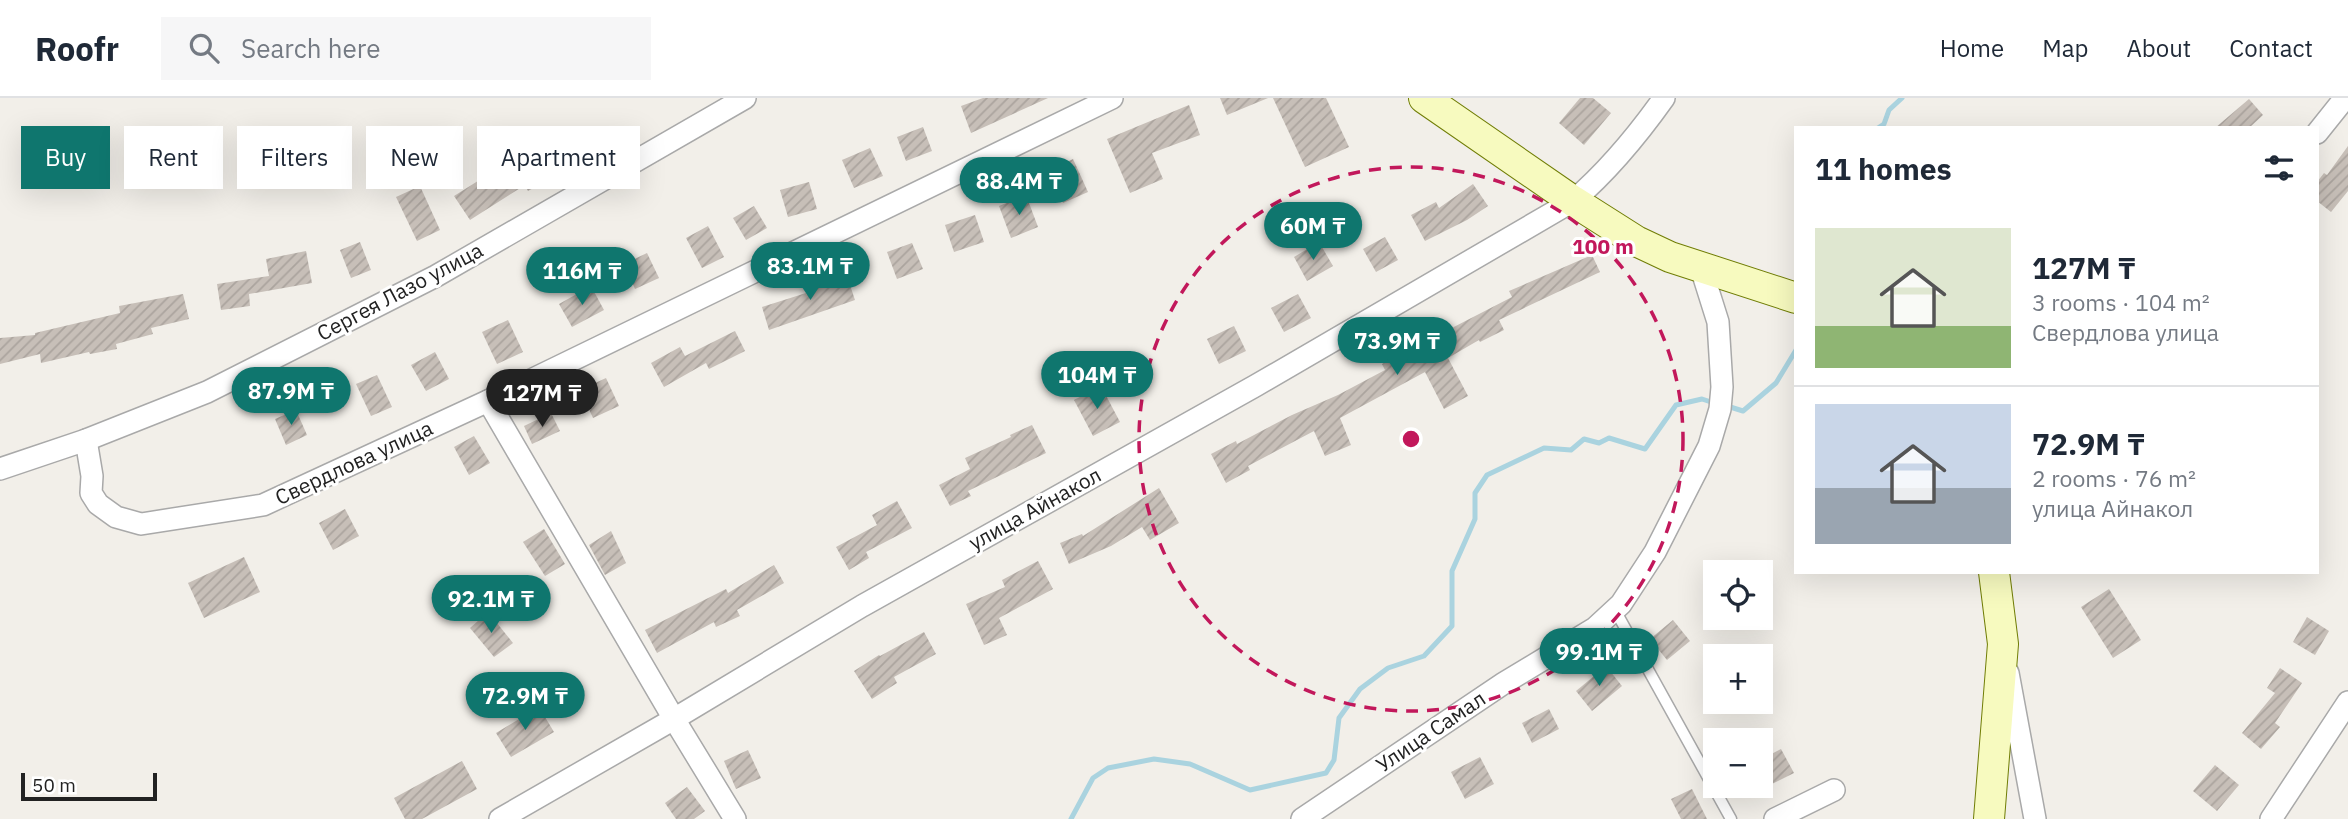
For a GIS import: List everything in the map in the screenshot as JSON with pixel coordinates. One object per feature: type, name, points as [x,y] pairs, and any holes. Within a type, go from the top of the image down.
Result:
[{"type":"main road","points":[[1424,98],[1636,241],[1670,257],[1794,297]]},
{"type":"main road","points":[[1989,819],[2003,644],[1994,574]]},
{"type":"street","name":"Сергея Лазо улица","points":[[0,469],[86,440],[207,392],[436,276],[745,98]]},
{"type":"street","name":"Свердлова улица","points":[[86,440],[92,476],[91,493],[98,504],[116,517],[141,524],[263,505],[488,401],[1112,98]]},
{"type":"street","name":"улица Айнакол","points":[[500,819],[862,606],[1255,386],[1573,201],[1597,180],[1642,130],[1664,98]]},
{"type":"street","points":[[2319,131],[2346,98]]},
{"type":"street","name":"Улица Самал","points":[[1302,819],[1504,683],[1595,628],[1621,604],[1655,552],[1709,446],[1720,409],[1722,387],[1718,322],[1702,268]]},
{"type":"street","points":[[488,401],[674,719],[736,819]]},
{"type":"street","points":[[2003,644],[2035,819]]},
{"type":"street","points":[[2271,819],[2348,702]]},
{"type":"street","points":[[1775,819],[1835,790]]},
{"type":"lane","points":[[1615,610],[1731,819]]},
{"type":"building","points":[[983,98],[1048,98],[971,133],[961,106]]},
{"type":"building","points":[[1220,98],[1268,98],[1227,115]]},
{"type":"building","points":[[1273,98],[1326,98],[1349,147],[1305,167]]},
{"type":"building","points":[[1580,98],[1593,98],[1611,113],[1584,145],[1559,123]]},
{"type":"building","points":[[2249,99],[2263,115],[2251,126],[2217,126]]},
{"type":"building","points":[[1189,105],[1200,135],[1152,153],[1163,179],[1130,193],[1107,139]]},
{"type":"building","points":[[923,127],[932,151],[906,161],[897,137]]},
{"type":"building","points":[[2348,146],[2348,191],[2331,212],[2319,203],[2319,179],[2324,173],[2327,175]]},
{"type":"building","points":[[870,148],[883,176],[854,188],[842,160]]},
{"type":"building","points":[[1073,159],[1088,192],[1063,203],[1048,171]]},
{"type":"building","points":[[477,182],[477,189],[519,189],[470,220],[454,196]]},
{"type":"building","points":[[809,182],[817,209],[788,217],[780,190]]},
{"type":"building","points":[[1473,184],[1488,206],[1425,241],[1411,215],[1436,202],[1439,208]]},
{"type":"building","points":[[413,189],[421,189],[440,230],[417,241],[396,197]]},
{"type":"building","points":[[1026,195],[1038,227],[1011,238],[999,206]]},
{"type":"building","points":[[754,206],[767,228],[746,240],[733,218]]},
{"type":"building","points":[[975,215],[984,242],[954,252],[945,225]]},
{"type":"building","points":[[708,226],[724,257],[702,268],[686,238]]},
{"type":"building","points":[[1385,237],[1398,260],[1376,272],[1363,249]]},
{"type":"building","points":[[360,242],[371,270],[351,278],[340,250]]},
{"type":"building","points":[[1319,242],[1333,266],[1307,281],[1294,257]]},
{"type":"building","points":[[912,243],[923,269],[897,279],[887,252]]},
{"type":"building","points":[[306,251],[312,283],[249,294],[250,306],[221,310],[217,284],[269,276],[266,259]]},
{"type":"building","points":[[647,253],[659,278],[635,289],[624,264]]},
{"type":"building","points":[[1592,255],[1600,272],[1499,320],[1504,330],[1480,342],[1479,340],[1448,358],[1468,396],[1444,409],[1425,372],[1340,418],[1351,445],[1325,456],[1314,431],[1248,466],[1250,470],[1226,483],[1211,454],[1236,441],[1237,444],[1385,370],[1382,364],[1512,297],[1509,291]]},
{"type":"building","points":[[846,273],[855,300],[769,330],[762,307],[806,293],[807,295],[814,290],[812,285]]},
{"type":"building","points":[[591,286],[604,310],[572,327],[559,304]]},
{"type":"building","points":[[183,294],[189,319],[151,328],[153,334],[116,344],[117,349],[89,352],[41,363],[40,354],[0,364],[0,338],[35,335],[120,313],[119,306]]},
{"type":"building","points":[[1298,294],[1311,318],[1284,332],[1271,308]]},
{"type":"building","points":[[508,320],[523,352],[497,364],[482,332]]},
{"type":"building","points":[[1234,326],[1246,351],[1219,364],[1207,339]]},
{"type":"building","points":[[735,331],[745,351],[709,369],[706,363],[664,387],[651,363],[680,347],[685,356]]},
{"type":"building","points":[[435,352],[449,379],[426,391],[411,365]]},
{"type":"building","points":[[377,375],[392,407],[371,416],[356,384]]},
{"type":"building","points":[[606,378],[619,406],[593,418],[580,390]]},
{"type":"building","points":[[1101,386],[1120,422],[1093,436],[1074,400]]},
{"type":"building","points":[[296,410],[307,435],[286,445],[275,419]]},
{"type":"building","points":[[551,413],[560,431],[532,444],[524,426]]},
{"type":"building","points":[[1032,425],[1046,453],[968,491],[971,496],[950,506],[939,485],[970,469],[965,458]]},
{"type":"building","points":[[474,436],[490,463],[469,475],[454,447]]},
{"type":"building","points":[[1159,488],[1179,523],[1150,540],[1142,527],[1111,546],[1069,564],[1060,543],[1082,534],[1083,536]]},
{"type":"building","points":[[897,501],[912,528],[866,552],[869,558],[849,570],[836,547],[877,525],[872,515]]},
{"type":"building","points":[[345,509],[359,536],[333,550],[319,523]]},
{"type":"building","points":[[544,529],[565,564],[545,576],[523,542]]},
{"type":"building","points":[[611,531],[626,563],[605,575],[589,545]]},
{"type":"building","points":[[244,557],[260,592],[204,618],[188,583]]},
{"type":"building","points":[[1038,561],[1053,589],[999,618],[1007,635],[984,645],[966,604],[1005,587],[1002,580]]},
{"type":"building","points":[[774,565],[784,583],[737,610],[740,616],[716,627],[714,622],[657,653],[645,630],[726,589],[728,593]]},
{"type":"building","points":[[2109,589],[2141,640],[2113,658],[2081,607]]},
{"type":"building","points":[[488,612],[513,643],[494,657],[470,628]]},
{"type":"building","points":[[2307,617],[2329,631],[2315,655],[2293,642]]},
{"type":"building","points":[[1673,620],[1690,641],[1667,660],[1650,639]]},
{"type":"building","points":[[924,632],[936,654],[894,677],[897,683],[872,699],[854,671]]},
{"type":"building","points":[[1606,666],[1622,686],[1592,711],[1576,691]]},
{"type":"building","points":[[2280,668],[2302,683],[2275,723],[2280,727],[2261,749],[2242,733],[2275,693],[2267,688]]},
{"type":"building","points":[[539,707],[554,732],[511,757],[496,733]]},
{"type":"building","points":[[1549,709],[1559,729],[1532,743],[1522,723]]},
{"type":"building","points":[[1781,749],[1794,773],[1773,784],[1773,753]]},
{"type":"building","points":[[748,750],[761,778],[736,789],[724,761]]},
{"type":"building","points":[[1480,757],[1494,784],[1465,799],[1451,772]]},
{"type":"building","points":[[462,761],[477,789],[422,819],[405,819],[394,798]]},
{"type":"building","points":[[2215,765],[2239,785],[2217,811],[2193,791]]},
{"type":"building","points":[[687,787],[705,811],[694,819],[676,819],[665,803]]},
{"type":"building","points":[[1692,789],[1707,819],[1681,819],[1671,799]]},
{"type":"waterway","points":[[1881,126],[1889,110],[1902,98]]},
{"type":"waterway","points":[[1727,406],[1743,411],[1776,383],[1794,353]]},
{"type":"waterway","points":[[1071,819],[1093,778],[1108,768],[1154,759],[1190,764],[1250,790],[1326,773],[1334,760],[1339,718],[1360,689],[1388,668],[1424,656],[1452,626],[1452,571],[1475,519],[1475,493],[1487,475],[1544,448],[1571,450],[1584,439],[1599,443],[1609,438],[1645,449],[1676,405],[1702,399],[1714,403]]}]
